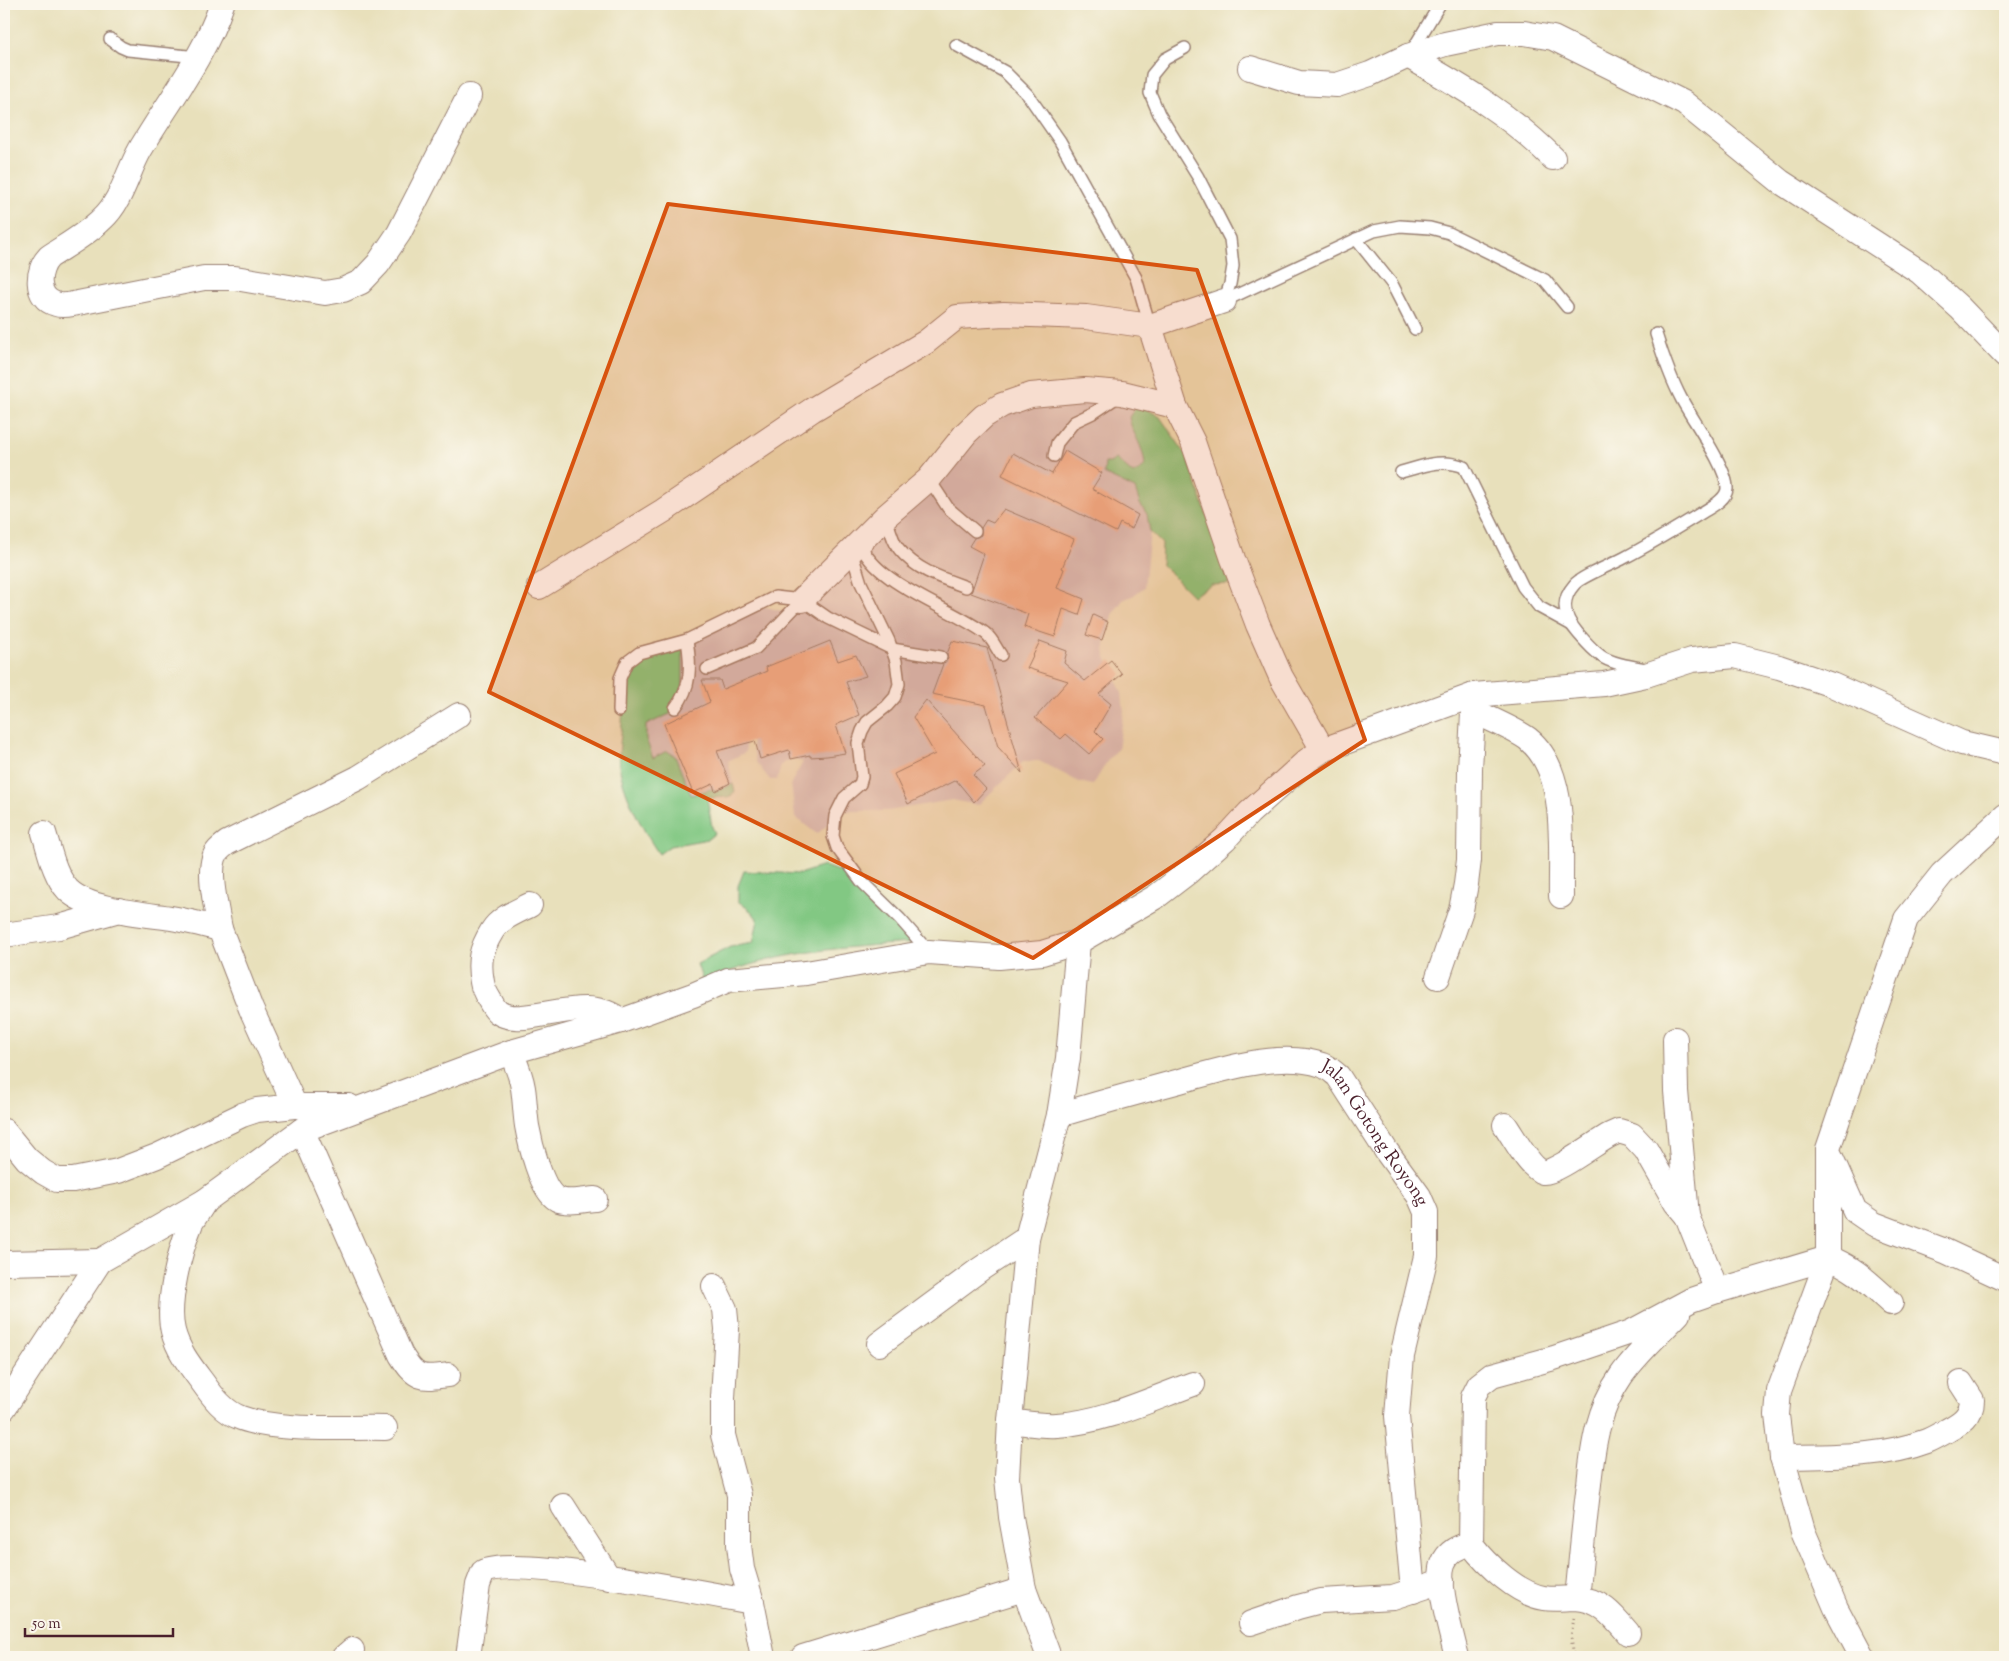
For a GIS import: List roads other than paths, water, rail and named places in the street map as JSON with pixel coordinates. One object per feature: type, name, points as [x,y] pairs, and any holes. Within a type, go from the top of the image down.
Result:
[{"type":"street","points":[[222,4],[213,30],[140,151],[116,203],[103,219],[49,256],[42,264],[39,283],[42,291],[57,305],[73,304],[204,278],[235,278],[325,293],[343,290],[361,282],[378,264],[399,233],[469,96]]},
{"type":"street","points":[[1250,68],[1299,83],[1337,85],[1370,74],[1408,56],[1445,44],[1498,33],[1524,33],[1553,38],[1684,103],[1781,182],[1920,272],[1960,308],[2005,355]]},
{"type":"street","points":[[1408,56],[1481,98],[1513,121],[1553,158]]},
{"type":"street","points":[[539,587],[663,511],[812,410],[926,342],[957,317],[1004,314],[1086,316],[1150,326],[1224,301]]},
{"type":"street","points":[[1150,326],[1175,406],[1193,442],[1233,559],[1270,651],[1281,677],[1322,750]]},
{"type":"street","points":[[802,600],[886,516],[929,479],[966,433],[984,416],[1002,405],[1031,395],[1085,390],[1122,393],[1175,406]]},
{"type":"street","points":[[4,1408],[100,1261],[205,1201],[302,1130],[361,1106],[511,1052],[621,1020],[693,995],[728,980],[806,973],[929,952],[999,957],[1042,953],[1078,942],[1157,896],[1187,873],[1308,760],[1322,750],[1474,703],[1604,684],[1659,671],[1692,660],[1735,656],[1779,667],[1832,685],[1962,743],[2005,753]]},
{"type":"street","points":[[1474,703],[1528,739],[1543,758],[1554,778],[1558,798],[1561,896]]},
{"type":"street","points":[[1438,977],[1461,910],[1466,884],[1469,852],[1470,769],[1474,703]]},
{"type":"street","points":[[295,1106],[251,1009],[220,930],[212,876],[214,856],[227,843],[358,778],[459,715]]},
{"type":"street","points":[[1862,1657],[1836,1608],[1802,1531],[1782,1457],[1777,1415],[1779,1391],[1828,1258],[1828,1149],[1906,919],[1942,874],[2005,816]]},
{"type":"street","points":[[44,833],[58,876],[68,890],[92,903],[119,910],[172,918],[220,930]]},
{"type":"street","points":[[530,905],[502,920],[494,927],[484,946],[479,965],[483,987],[493,1006],[498,1012],[514,1017],[567,1010],[596,1009],[613,1014],[621,1020]]},
{"type":"street","points":[[4,935],[59,927],[119,910]]},
{"type":"street","points":[[1049,1657],[1024,1588],[1007,1478],[1010,1421],[1027,1238],[1059,1115],[1068,1058],[1078,942]]},
{"type":"street","points":[[1676,1039],[1676,1091],[1687,1216],[1717,1291]]},
{"type":"street","points":[[511,1052],[523,1088],[527,1127],[533,1153],[543,1180],[552,1195],[565,1201],[595,1199]]},
{"type":"street","name":"Jalan Gotong Royong","points":[[1059,1115],[1132,1094],[1260,1062],[1309,1062],[1328,1068],[1338,1076],[1387,1152],[1419,1196],[1426,1212],[1426,1256],[1402,1356],[1397,1416],[1413,1591]]},
{"type":"street","points":[[4,1131],[27,1159],[43,1172],[57,1180],[73,1180],[118,1171],[157,1156],[242,1115],[264,1109],[295,1106],[361,1106]]},
{"type":"street","points":[[1505,1125],[1535,1167],[1542,1172],[1548,1173],[1610,1134],[1619,1131],[1632,1136],[1646,1150],[1676,1203],[1687,1216]]},
{"type":"street","points":[[302,1130],[406,1363],[411,1371],[421,1377],[428,1378],[448,1375]]},
{"type":"street","points":[[1828,1149],[1855,1211],[1874,1224],[1946,1251],[2005,1279]]},
{"type":"street","points":[[205,1201],[192,1222],[183,1246],[172,1297],[173,1330],[183,1356],[214,1399],[231,1413],[252,1422],[281,1426],[385,1428]]},
{"type":"street","points":[[879,1344],[979,1270],[1027,1238]]},
{"type":"street","points":[[1628,1633],[1602,1606],[1577,1598],[1543,1598],[1530,1593],[1501,1576],[1482,1558],[1471,1544],[1473,1397],[1479,1385],[1492,1375],[1554,1358],[1631,1332],[1692,1300],[1828,1258],[1840,1262],[1855,1272],[1891,1302]]},
{"type":"street","points":[[4,1263],[100,1261]]},
{"type":"street","points":[[714,1286],[725,1309],[727,1329],[723,1435],[739,1494],[739,1545],[742,1569],[752,1602],[763,1657]]},
{"type":"street","points":[[1577,1598],[1584,1514],[1593,1448],[1601,1415],[1609,1396],[1622,1375],[1692,1300]]},
{"type":"street","points":[[1782,1457],[1832,1456],[1887,1450],[1927,1441],[1959,1424],[1970,1414],[1972,1400],[1961,1383]]},
{"type":"street","points":[[1010,1421],[1057,1425],[1099,1418],[1193,1384]]},
{"type":"street","points":[[564,1506],[609,1578]]},
{"type":"street","points":[[1457,1657],[1442,1581],[1443,1563],[1454,1549],[1471,1544]]},
{"type":"street","points":[[468,1657],[478,1585],[483,1572],[503,1567],[524,1567],[609,1578],[752,1602]]},
{"type":"street","points":[[1251,1623],[1321,1601],[1393,1597],[1442,1581]]},
{"type":"street","points":[[802,1657],[924,1621],[1024,1588]]},
{"type":"lane","points":[[1408,56],[1440,4]]},
{"type":"lane","points":[[110,39],[120,47],[128,50],[198,57]]},
{"type":"lane","points":[[956,46],[1005,72],[1028,95],[1060,141],[1136,278],[1150,326]]},
{"type":"lane","points":[[1185,48],[1165,59],[1152,75],[1150,93],[1159,114],[1198,177],[1230,239],[1233,266],[1230,284],[1224,301]]},
{"type":"lane","points":[[1224,301],[1374,231],[1400,226],[1430,228],[1449,233],[1545,280],[1567,307]]},
{"type":"lane","points":[[1356,239],[1392,284],[1415,329]]},
{"type":"lane","points":[[1570,624],[1564,609],[1566,597],[1575,583],[1688,522],[1718,502],[1727,490],[1715,456],[1681,398],[1668,371],[1656,334]]},
{"type":"lane","points":[[1054,456],[1056,443],[1074,422],[1095,412],[1122,393]]},
{"type":"lane","points":[[1401,472],[1437,462],[1454,462],[1464,467],[1523,587],[1539,607],[1570,624],[1602,657],[1628,666],[1659,671]]},
{"type":"lane","points":[[929,479],[948,508],[975,531]]},
{"type":"lane","points":[[886,516],[898,548],[915,564],[930,574],[966,587]]},
{"type":"lane","points":[[856,547],[861,583],[892,648],[899,684],[895,697],[887,706],[866,722],[862,731],[858,743],[862,777],[860,784],[844,798],[836,816],[833,836],[836,848],[862,882],[900,919],[929,952]]},
{"type":"lane","points":[[856,547],[862,550],[873,565],[895,581],[986,634],[1001,655]]},
{"type":"lane","points":[[619,711],[620,678],[627,662],[639,653],[686,640],[775,597],[802,600],[828,618],[892,648],[941,657]]},
{"type":"lane","points":[[707,669],[756,648],[802,600]]},
{"type":"lane","points":[[675,708],[688,687],[690,663],[686,640]]}]
